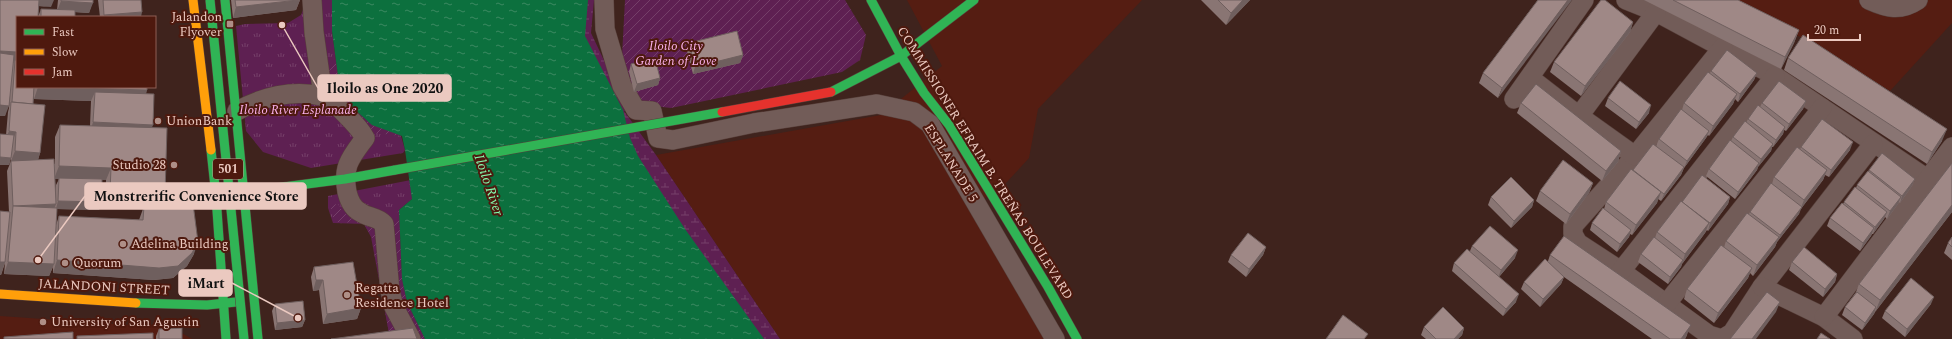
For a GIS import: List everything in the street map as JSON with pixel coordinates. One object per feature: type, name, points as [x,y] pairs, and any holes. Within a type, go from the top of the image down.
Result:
[{"type":"main road","name":"501","points":[[193,0],[216,196],[226,339]]},
{"type":"main road","name":"501","points":[[210,0],[244,339]]},
{"type":"main road","name":"501","points":[[225,0],[245,192],[258,339]]},
{"type":"main road","name":"COMMISSIONER EFRAIM B. TREÑAS BOULEVARD","points":[[870,0],[924,93],[948,125],[1048,287],[1077,339]]},
{"type":"main road","points":[[216,196],[344,180],[831,92],[902,56],[942,23],[974,0]]},
{"type":"main road","name":"JALANDONI STREET","points":[[0,294],[119,302],[223,304],[254,298]]},
{"type":"street","points":[[312,0],[314,32],[323,96]]},
{"type":"street","name":"ESPLANADE 5","points":[[604,0],[605,29],[622,86],[636,110],[652,111],[658,138],[674,140],[754,123],[849,107],[877,104],[914,112],[930,124],[1055,339]]},
{"type":"street","points":[[1514,100],[1584,0]]},
{"type":"street","points":[[1626,0],[1656,12],[1775,76],[1873,144],[1929,180]]},
{"type":"street","points":[[1869,0],[1888,8],[1910,6],[1918,0]]},
{"type":"street","points":[[1579,116],[1656,12]]},
{"type":"street","points":[[1723,47],[1635,156],[1573,226],[1573,234],[1578,242],[1621,271],[1709,335],[1722,339],[1732,333],[1762,287],[1873,144]]},
{"type":"street","points":[[1621,271],[1775,76]]},
{"type":"street","points":[[1530,78],[1579,116],[1635,156]]},
{"type":"street","points":[[237,112],[265,98],[305,94],[323,96],[360,128],[365,138],[351,156],[347,164],[344,180],[353,207],[360,213],[376,217],[384,224],[390,291],[394,307],[411,339]]},
{"type":"street","points":[[1666,304],[1822,108]]},
{"type":"street","points":[[1824,317],[1929,180],[1952,147]]},
{"type":"street","points":[[1762,287],[1824,317],[1853,339]]},
{"type":"shaded area","points":[[907,0],[1142,0],[1038,109],[1029,158],[1006,183],[971,208],[1047,339],[780,339],[656,155],[881,115],[942,66]]},
{"type":"shaded area","points":[[1734,0],[1952,0],[1952,23],[1890,91],[1762,14]]},
{"type":"shaded area","name":"University of San Agustin","points":[[0,316],[173,328],[192,339],[0,339]]},
{"type":"green space","name":"Iloilo River Esplanade","points":[[304,0],[332,0],[332,31],[338,76],[401,136],[405,150],[403,153],[311,168],[263,152],[246,131],[236,26],[245,24],[288,23],[301,15],[304,7]]},
{"type":"green space","points":[[561,0],[594,0],[591,33],[628,111],[624,111],[656,155],[780,339],[690,339]]},
{"type":"green space","name":"Iloilo City Garden of Love","points":[[625,0],[845,0],[866,35],[860,60],[842,72],[671,108],[636,104],[621,75]]},
{"type":"green space","points":[[336,61],[338,76],[401,136],[367,132],[326,91],[323,67]]},
{"type":"green space","points":[[411,180],[412,199],[399,210],[402,279],[407,302],[425,339],[389,333],[371,237],[364,224],[333,223],[328,208],[328,196]]},
{"type":"green space","points":[[338,204],[342,211],[348,216],[363,223],[334,222],[330,205]]},
{"type":"green space","points":[[399,210],[402,279],[407,302],[425,339],[417,339],[397,306],[390,229]]},
{"type":"green space","points":[[365,226],[376,229],[399,335],[389,333],[372,237]]},
{"type":"water","name":"Iloilo River","points":[[332,0],[588,0],[585,36],[623,110],[630,138],[638,156],[685,229],[764,339],[425,339],[407,302],[402,279],[399,210],[412,199],[402,136],[372,125],[352,107],[338,76],[332,31]]},
{"type":"building","points":[[0,0],[39,0],[38,16],[16,16],[16,52],[0,51]]},
{"type":"building","points":[[93,0],[93,3],[61,1]]},
{"type":"building","points":[[103,0],[141,0],[142,12],[104,15]]},
{"type":"building","points":[[235,0],[298,0],[236,7]]},
{"type":"building","points":[[1218,0],[1243,0],[1231,13]]},
{"type":"building","points":[[1538,0],[1568,0],[1502,88],[1483,73]]},
{"type":"building","points":[[1601,0],[1605,0],[1633,22],[1585,86],[1554,62]]},
{"type":"building","points":[[1673,0],[1738,0],[1799,30],[1785,57]]},
{"type":"building","points":[[41,9],[75,10],[75,16],[41,16]]},
{"type":"building","points":[[737,31],[743,55],[695,67],[689,43]]},
{"type":"building","points":[[1803,35],[1947,129],[1932,152],[1788,58]]},
{"type":"building","points":[[1727,50],[1757,73],[1740,94],[1711,71]]},
{"type":"building","points":[[0,53],[14,55],[9,106],[0,105]]},
{"type":"building","points":[[655,58],[660,78],[637,84],[631,64]]},
{"type":"building","points":[[16,60],[16,88],[34,88],[33,104],[12,102]]},
{"type":"building","points":[[1708,72],[1737,94],[1713,126],[1684,103]]},
{"type":"building","points":[[1620,81],[1651,105],[1639,122],[1608,98]]},
{"type":"building","points":[[1779,81],[1806,101],[1789,124],[1762,103]]},
{"type":"building","points":[[1536,84],[1621,151],[1606,171],[1521,103]]},
{"type":"building","points":[[77,88],[147,88],[147,90]]},
{"type":"building","points":[[95,92],[154,94],[153,125],[93,122]]},
{"type":"building","points":[[11,102],[45,105],[40,153],[15,151],[16,132],[9,131]]},
{"type":"building","points":[[1758,105],[1785,127],[1776,140],[1748,119]]},
{"type":"building","points":[[1681,109],[1709,131],[1687,161],[1659,139]]},
{"type":"building","points":[[1822,119],[1853,142],[1831,170],[1801,147]]},
{"type":"building","points":[[1745,121],[1773,144],[1761,159],[1733,137]]},
{"type":"building","points":[[60,125],[167,128],[165,194],[110,192],[111,168],[59,166]]},
{"type":"building","points":[[0,134],[14,135],[11,158],[0,157]]},
{"type":"building","points":[[1730,140],[1759,163],[1738,192],[1709,169]]},
{"type":"building","points":[[1653,144],[1684,167],[1664,194],[1633,170]]},
{"type":"building","points":[[1797,147],[1827,170],[1804,200],[1774,177]]},
{"type":"building","points":[[1882,153],[1915,179],[1902,196],[1869,170]]},
{"type":"building","points":[[54,159],[56,204],[13,206],[11,161]]},
{"type":"building","points":[[1563,160],[1593,183],[1570,214],[1540,191]]},
{"type":"building","points":[[1952,163],[1952,205],[1880,300],[1859,284]]},
{"type":"building","points":[[1631,169],[1661,192],[1636,225],[1606,202]]},
{"type":"building","points":[[1868,171],[1901,197],[1890,211],[1857,185]]},
{"type":"building","points":[[1702,175],[1730,197],[1710,223],[1682,202]]},
{"type":"building","points":[[1511,177],[1534,200],[1514,221],[1491,197]]},
{"type":"building","points":[[59,178],[102,179],[102,202],[58,201]]},
{"type":"building","points":[[1771,183],[1802,207],[1780,235],[1750,212]]},
{"type":"building","points":[[1855,187],[1887,212],[1875,227],[1844,202]]},
{"type":"building","name":"Adelina Building","points":[[158,196],[192,196],[198,242],[192,253],[178,266],[159,268],[57,260],[59,216],[143,220],[144,206],[156,206]]},
{"type":"building","points":[[1681,201],[1709,223],[1685,254],[1657,232]]},
{"type":"building","points":[[1842,203],[1874,228],[1863,243],[1830,218]]},
{"type":"building","points":[[13,206],[57,208],[54,264],[8,262]]},
{"type":"building","points":[[1603,208],[1631,230],[1620,244],[1592,223]]},
{"type":"building","points":[[0,211],[10,212],[5,262],[0,262]]},
{"type":"building","points":[[1747,213],[1779,237],[1757,265],[1726,241]]},
{"type":"building","points":[[1490,226],[1518,250],[1501,270],[1472,246]]},
{"type":"building","points":[[1248,233],[1266,247],[1249,269],[1231,255]]},
{"type":"building","points":[[1564,236],[1691,325],[1681,339],[1670,339],[1550,255]]},
{"type":"building","points":[[1654,237],[1683,260],[1670,277],[1641,254]]},
{"type":"building","points":[[1952,237],[1952,247],[1948,243]]},
{"type":"building","points":[[1721,245],[1752,268],[1718,313],[1687,289]]},
{"type":"building","points":[[1804,247],[1837,274],[1825,289],[1792,262]]},
{"type":"building","points":[[1467,249],[1519,294],[1506,309],[1454,263]]},
{"type":"building","points":[[1545,259],[1564,277],[1543,299],[1524,282]]},
{"type":"building","points":[[353,262],[361,308],[327,314],[323,280],[316,280],[314,267]]},
{"type":"building","points":[[1911,278],[1934,297],[1907,329],[1885,311]]},
{"type":"building","points":[[1767,292],[1780,302],[1752,339],[1730,339]]},
{"type":"building","points":[[1857,292],[1876,307],[1865,323],[1845,307]]},
{"type":"building","points":[[303,301],[305,320],[277,323],[275,304]]},
{"type":"building","points":[[1443,307],[1464,328],[1454,339],[1436,339],[1424,327]]},
{"type":"building","points":[[1343,315],[1368,334],[1364,339],[1326,339]]},
{"type":"building","points":[[182,328],[182,339],[159,339],[159,329]]},
{"type":"building","points":[[413,328],[417,339],[331,339]]},
{"type":"building","points":[[73,332],[73,339],[4,339],[4,337]]},
{"type":"building","points":[[153,333],[153,339],[77,339],[77,336]]},
{"type":"building","points":[[1821,333],[1830,339],[1817,339]]},
{"type":"traffic: fast","points":[[210,0],[244,339]]},
{"type":"traffic: fast","points":[[225,0],[258,339]]},
{"type":"traffic: fast","points":[[871,0],[901,56],[924,93],[949,125],[1048,287],[1077,339]]},
{"type":"traffic: fast","points":[[831,92],[901,56],[974,0]]},
{"type":"traffic: fast","points":[[395,170],[722,112]]},
{"type":"traffic: fast","points":[[211,150],[216,196],[226,339]]},
{"type":"traffic: fast","points":[[230,194],[345,179],[395,170]]},
{"type":"traffic: fast","points":[[136,303],[207,305],[236,302]]},
{"type":"traffic: slow","points":[[193,0],[211,150]]},
{"type":"traffic: slow","points":[[0,294],[136,303]]},
{"type":"traffic: jam","points":[[722,112],[831,92]]},
{"type":"place","name":"Jalandon Flyover","points":[[230,24]]},
{"type":"place","name":"Iloilo as One 2020","points":[[282,25]]},
{"type":"place","name":"UnionBank","points":[[158,121]]},
{"type":"place","name":"Studio 28","points":[[174,165]]},
{"type":"place","name":"Adelina Building","points":[[123,244]]},
{"type":"place","name":"Monstrerific Convenience Store","points":[[38,260]]},
{"type":"place","name":"Quorum","points":[[65,263]]},
{"type":"place","name":"Regatta Residence Hotel","points":[[347,295]]},
{"type":"place","name":"iMart","points":[[298,318]]},
{"type":"place","name":"University of San Agustin","points":[[43,322]]}]
